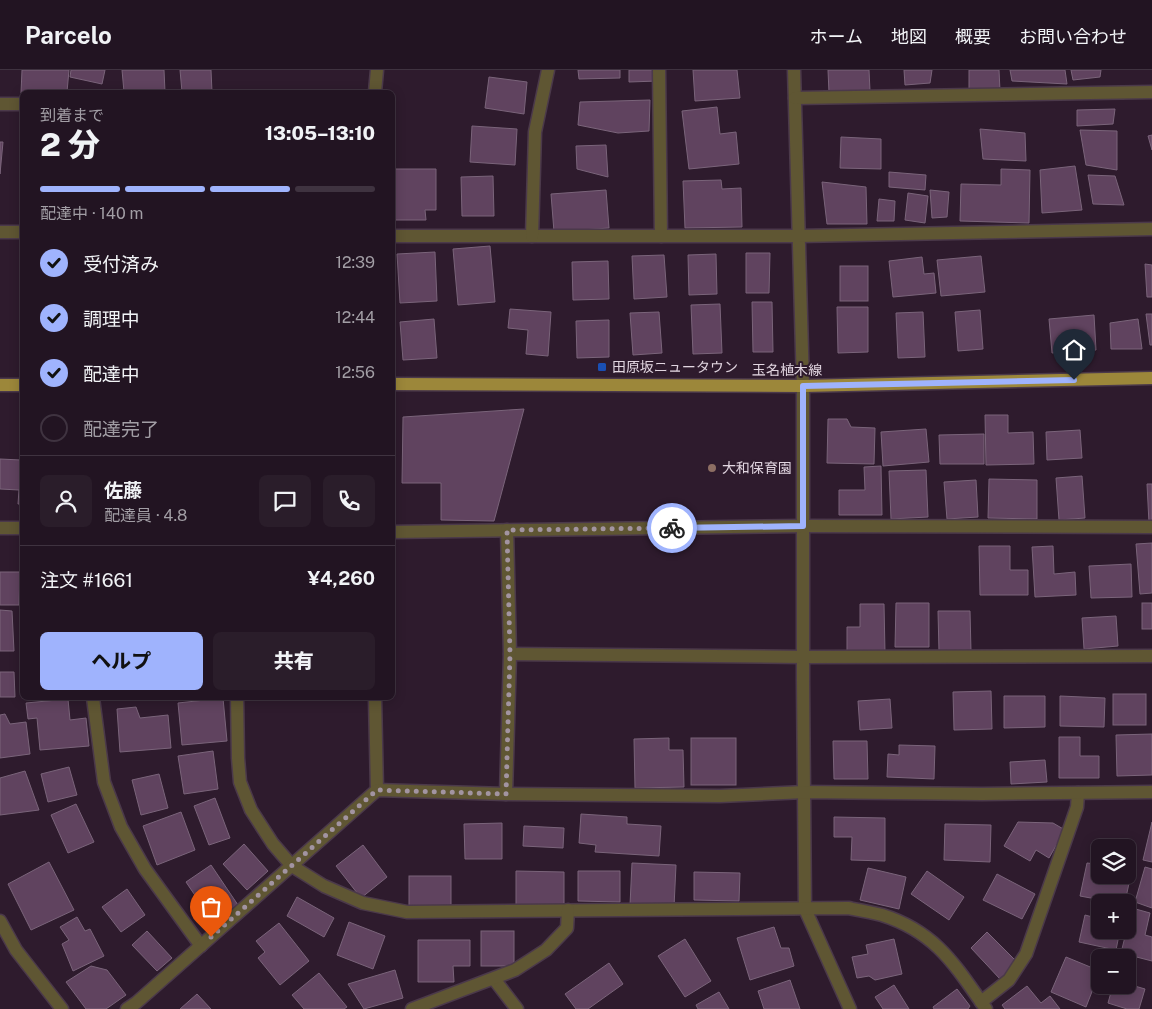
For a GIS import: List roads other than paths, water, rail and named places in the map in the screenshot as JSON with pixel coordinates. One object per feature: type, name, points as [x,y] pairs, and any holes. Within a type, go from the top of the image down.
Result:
[{"type":"main road","name":"玉名植木線","points":[[395,384],[803,386],[1152,378]]},
{"type":"main road","points":[[0,385],[20,385]]},
{"type":"street","points":[[375,90],[377,70]]},
{"type":"street","points":[[532,236],[535,132],[548,70]]},
{"type":"street","points":[[660,70],[661,236]]},
{"type":"street","points":[[794,70],[803,386],[805,909],[850,1009]]},
{"type":"street","points":[[794,98],[1152,92]]},
{"type":"street","points":[[0,104],[20,104]]},
{"type":"street","points":[[395,236],[798,236],[1152,229]]},
{"type":"street","points":[[0,232],[20,232]]},
{"type":"street","points":[[395,532],[803,526],[1152,527]]},
{"type":"street","points":[[0,528],[20,528]]},
{"type":"street","points":[[506,794],[510,654],[507,530]]},
{"type":"street","points":[[510,654],[803,657],[1152,656]]},
{"type":"street","points":[[93,700],[104,782],[121,827],[145,869],[202,946]]},
{"type":"street","points":[[237,700],[240,782],[251,810],[274,844],[292,866],[324,886],[363,903],[407,912],[848,908],[881,915],[911,927],[936,944],[959,970],[983,1005],[1008,980],[1026,954],[1077,807],[1078,793]]},
{"type":"street","points":[[375,700],[377,790]]},
{"type":"street","points":[[127,1009],[202,946],[377,790],[506,794],[720,796],[805,792],[982,794],[1152,792]]},
{"type":"street","points":[[412,1009],[515,970],[546,950],[567,928],[568,910]]},
{"type":"street","points":[[0,921],[16,950],[62,1009]]},
{"type":"street","points":[[494,978],[517,1009]]},
{"type":"place","name":"田原坂ニュータウン","points":[[602,367]]},
{"type":"place","name":"大和保育園","points":[[712,468]]}]
